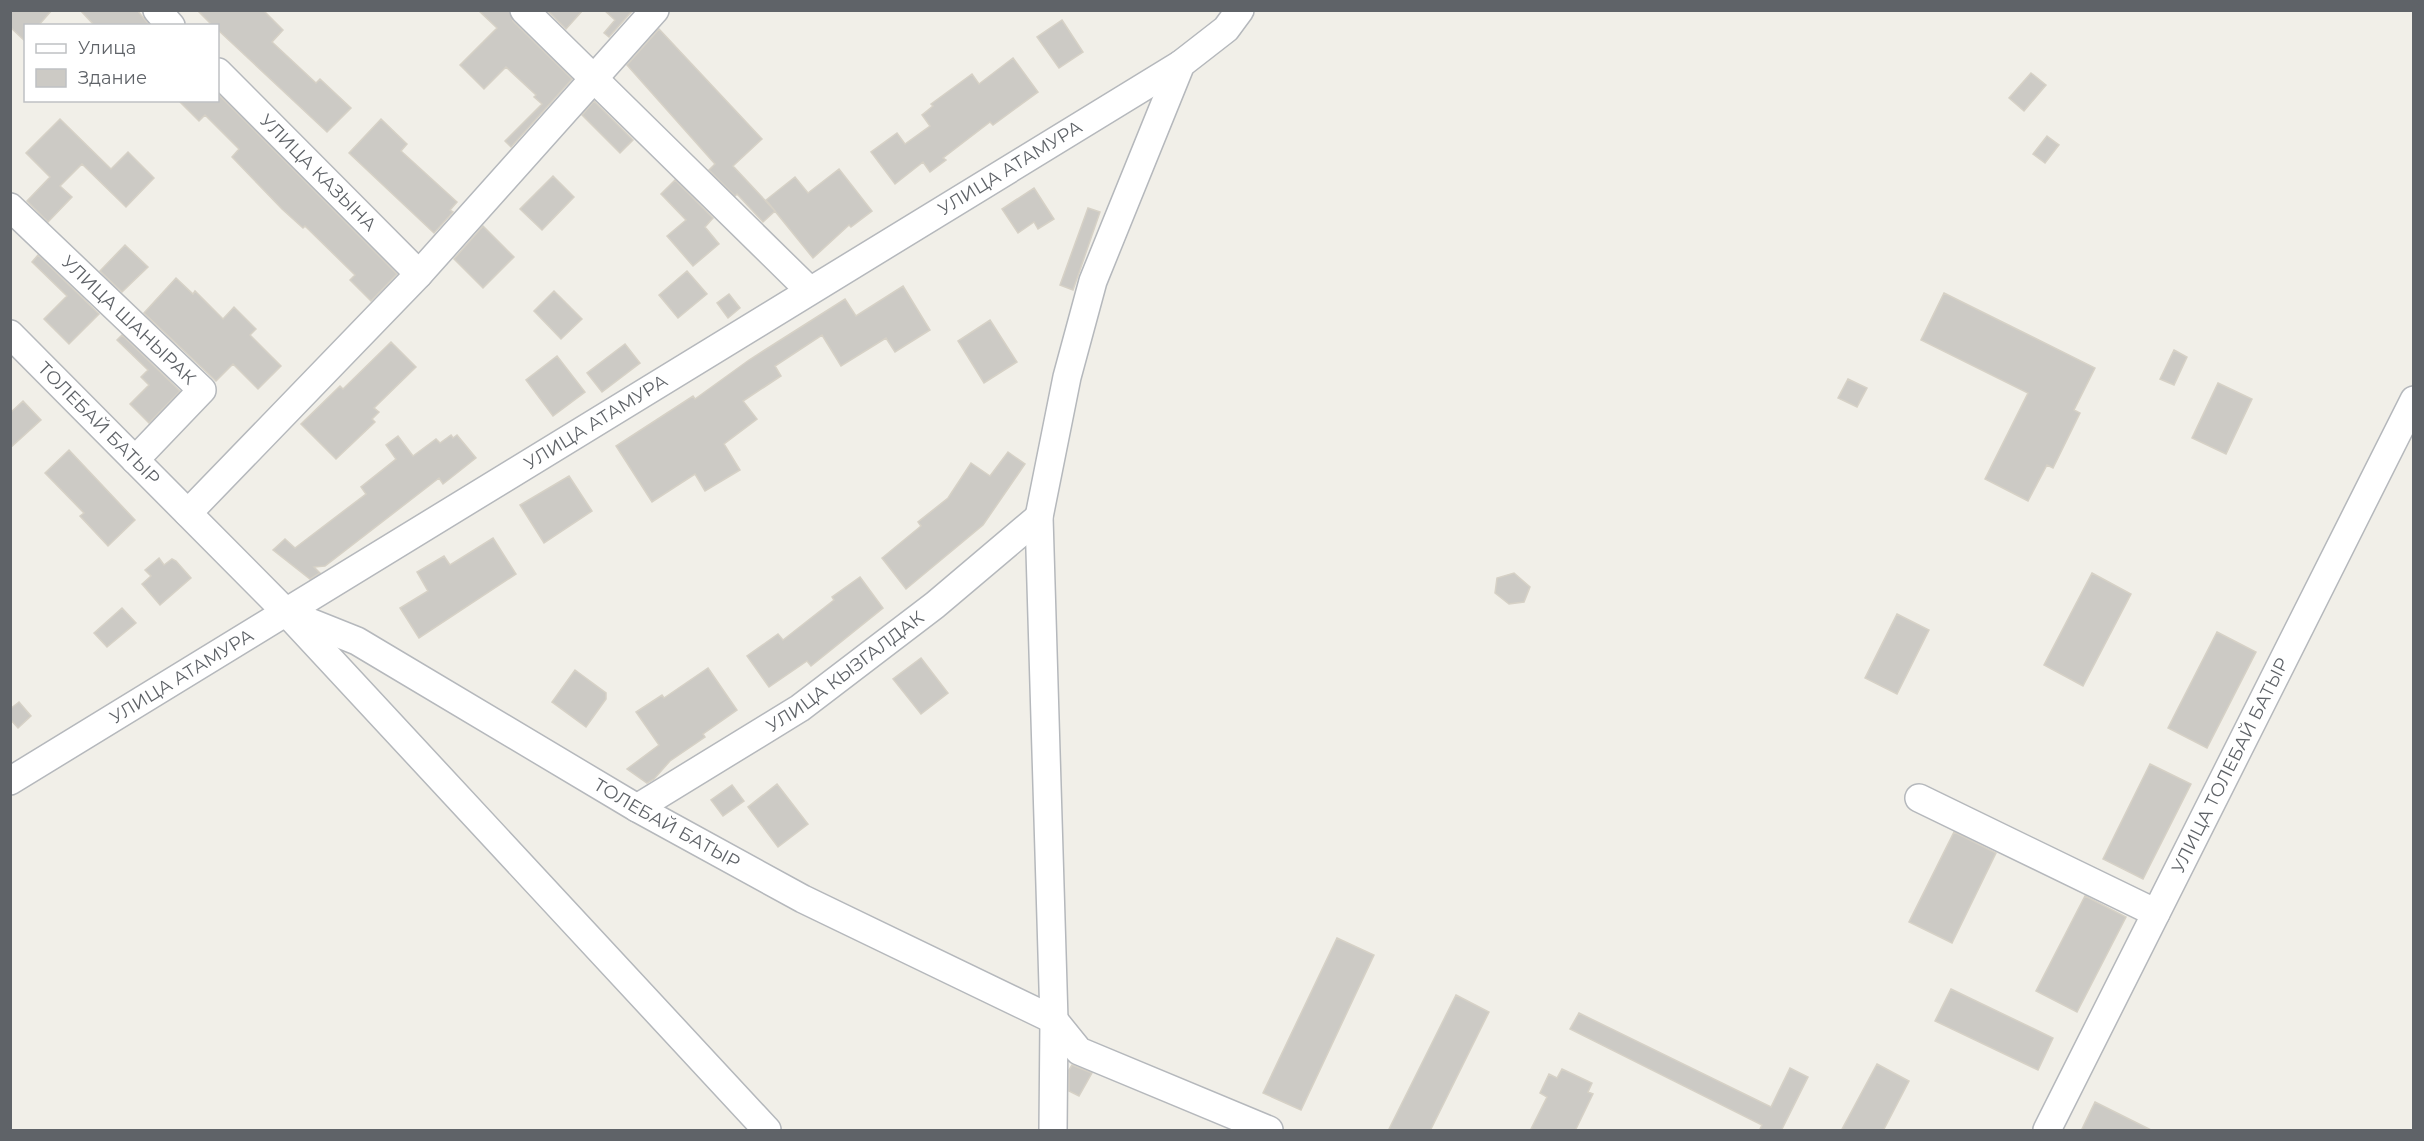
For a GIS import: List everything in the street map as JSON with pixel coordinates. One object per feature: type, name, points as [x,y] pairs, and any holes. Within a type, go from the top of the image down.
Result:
[{"type":"street","points":[[156,10],[169,24]]},
{"type":"street","points":[[524,10],[808,290]]},
{"type":"street","points":[[188,513],[419,274],[597,81],[655,10]]},
{"type":"street","name":"УЛИЦА АТАМУРА","points":[[10,781],[287,613],[808,290],[1181,64],[1226,29],[1240,10]]},
{"type":"street","points":[[1053,1131],[1054,1020],[1040,517],[1067,377],[1093,280],[1181,64]]},
{"type":"street","name":"УЛИЦА КАЗЫНА","points":[[219,73],[419,274]]},
{"type":"street","name":"УЛИЦА ШАНЫРАК","points":[[10,207],[202,390],[135,460]]},
{"type":"street","name":"ТОЛЕБАЙ БАТЫР","points":[[10,334],[287,613],[767,1131]]},
{"type":"street","name":"УЛИЦА ТОЛЕБАЙ БАТЫР","points":[[2047,1131],[2414,400]]},
{"type":"street","name":"УЛИЦА КЫЗГАЛДАК","points":[[637,808],[800,708],[935,605],[1040,517]]},
{"type":"street","name":"ТОЛЕБАЙ БАТЫР","points":[[287,613],[357,641],[637,808],[803,899],[1054,1020]]},
{"type":"street","points":[[1919,798],[2156,913]]},
{"type":"street","points":[[1054,1020],[1079,1051],[1269,1131]]},
{"type":"building","points":[[10,10],[52,10],[40,24],[24,24],[24,40],[10,27]]},
{"type":"building","points":[[80,10],[137,10],[148,24],[93,24]]},
{"type":"building","points":[[197,10],[263,10],[283,30],[272,42],[316,83],[320,79],[351,108],[327,132],[219,31],[219,24],[211,24]]},
{"type":"building","points":[[478,10],[509,10],[513,21],[572,79],[511,147],[505,141],[542,104],[534,97],[536,95],[506,67],[484,89],[460,65],[497,28]]},
{"type":"building","points":[[547,10],[583,10],[566,29]]},
{"type":"building","points":[[604,10],[633,10],[609,37],[604,33],[615,20]]},
{"type":"building","points":[[1062,20],[1083,52],[1059,68],[1037,37]]},
{"type":"building","points":[[659,29],[762,139],[733,166],[775,211],[763,222],[737,194],[735,196],[709,170],[715,164],[627,65]]},
{"type":"building","points":[[1013,58],[1038,92],[993,125],[990,122],[943,158],[946,160],[930,172],[923,162],[895,184],[871,152],[897,133],[905,144],[930,126],[922,115],[933,106],[931,104],[972,74],[979,84]]},
{"type":"building","points":[[2031,73],[2046,85],[2024,111],[2009,98]]},
{"type":"building","points":[[219,95],[397,274],[371,301],[350,280],[355,275],[305,226],[303,228],[282,209],[232,157],[239,149],[205,115],[199,121],[180,102],[219,102]]},
{"type":"building","points":[[594,101],[633,140],[620,153],[582,115]]},
{"type":"building","points":[[60,119],[111,169],[128,152],[154,178],[126,207],[82,164],[60,186],[72,197],[48,222],[27,201],[50,177],[26,153]]},
{"type":"building","points":[[381,119],[407,144],[401,151],[457,202],[450,210],[453,212],[434,233],[349,153]]},
{"type":"building","points":[[2047,136],[2059,145],[2045,163],[2033,154]]},
{"type":"building","points":[[839,169],[872,211],[851,227],[849,225],[813,258],[766,200],[795,177],[808,193]]},
{"type":"building","points":[[553,176],[574,197],[542,230],[520,209]]},
{"type":"building","points":[[675,180],[713,218],[705,227],[719,244],[693,266],[667,236],[686,220],[661,194]]},
{"type":"building","points":[[1034,188],[1054,219],[1038,229],[1034,222],[1018,233],[1002,209]]},
{"type":"building","points":[[1088,208],[1100,212],[1073,290],[1060,285]]},
{"type":"building","points":[[483,226],[514,257],[483,288],[454,259]]},
{"type":"building","points":[[125,245],[148,267],[122,292],[100,271]]},
{"type":"building","points":[[38,255],[99,314],[69,344],[44,319],[67,296],[32,262]]},
{"type":"building","points":[[687,271],[707,294],[678,318],[659,295]]},
{"type":"building","points":[[176,278],[193,294],[195,291],[223,319],[234,307],[256,329],[250,335],[281,366],[258,389],[233,364],[216,381],[144,313]]},
{"type":"building","points":[[903,286],[930,330],[895,352],[886,338],[841,366],[822,335],[775,366],[781,376],[743,401],[757,419],[724,444],[740,470],[705,491],[695,474],[652,502],[616,446],[693,396],[695,399],[749,360],[845,299],[856,316]]},
{"type":"building","points":[[554,291],[582,319],[561,339],[534,311]]},
{"type":"building","points":[[1944,293],[2095,368],[2074,410],[2080,413],[2053,468],[2047,465],[2028,501],[1985,479],[2028,393],[1921,340]]},
{"type":"building","points":[[729,294],[740,308],[728,318],[717,303]]},
{"type":"building","points":[[990,320],[1017,362],[984,383],[958,341]]},
{"type":"building","points":[[122,335],[180,391],[149,423],[130,404],[149,385],[141,377],[148,370],[117,340]]},
{"type":"building","points":[[391,342],[416,367],[374,408],[379,412],[372,419],[375,422],[336,459],[301,424],[340,386],[343,389]]},
{"type":"building","points":[[625,344],[640,363],[602,392],[587,373]]},
{"type":"building","points":[[2174,350],[2187,357],[2174,385],[2160,379]]},
{"type":"building","points":[[557,356],[585,392],[553,416],[526,380]]},
{"type":"building","points":[[1848,379],[1867,388],[1857,407],[1838,398]]},
{"type":"building","points":[[2218,383],[2252,399],[2226,454],[2192,438]]},
{"type":"building","points":[[23,401],[41,420],[10,448],[10,413]]},
{"type":"building","points":[[451,435],[453,438],[457,435],[476,458],[443,484],[439,478],[325,566],[314,567],[320,573],[310,579],[273,550],[285,539],[295,548],[366,494],[361,487],[396,459],[386,445],[398,436],[413,456],[436,439],[440,443]]},
{"type":"building","points":[[69,450],[135,520],[108,546],[80,516],[84,513],[45,473]]},
{"type":"building","points":[[1008,452],[1025,464],[983,525],[906,589],[882,558],[921,526],[918,522],[948,498],[971,463],[990,476]]},
{"type":"building","points":[[569,476],[592,511],[544,543],[520,505]]},
{"type":"building","points":[[493,538],[516,574],[419,638],[400,608],[428,591],[417,572],[444,556],[450,565]]},
{"type":"building","points":[[159,558],[164,565],[172,559],[176,561],[191,578],[160,605],[142,584],[151,576],[145,570]]},
{"type":"building","points":[[1514,573],[1530,587],[1524,602],[1509,604],[1495,593],[1497,578]]},
{"type":"building","points":[[2092,573],[2131,594],[2083,686],[2044,665]]},
{"type":"building","points":[[860,577],[883,608],[811,666],[807,661],[769,687],[747,656],[778,634],[783,640],[834,600],[832,597]]},
{"type":"building","points":[[122,608],[136,623],[107,647],[94,633]]},
{"type":"building","points":[[1897,614],[1929,630],[1897,694],[1865,678]]},
{"type":"building","points":[[2217,632],[2256,652],[2207,748],[2168,728]]},
{"type":"building","points":[[921,658],[948,693],[921,714],[893,679]]},
{"type":"building","points":[[708,668],[737,710],[703,734],[705,737],[670,761],[654,779],[647,783],[627,769],[659,745],[636,712],[662,695],[664,698]]},
{"type":"building","points":[[575,670],[606,693],[606,699],[586,727],[552,702]]},
{"type":"building","points":[[19,702],[31,716],[18,728],[10,719],[10,709]]},
{"type":"building","points":[[2150,764],[2191,784],[2143,879],[2103,859]]},
{"type":"building","points":[[777,784],[808,824],[778,847],[748,807]]},
{"type":"building","points":[[732,785],[744,801],[723,816],[711,800]]},
{"type":"building","points":[[1954,832],[1996,853],[1952,943],[1909,922]]},
{"type":"building","points":[[2085,896],[2126,917],[2077,1012],[2036,991]]},
{"type":"building","points":[[1337,938],[1374,955],[1301,1110],[1263,1093]]},
{"type":"building","points":[[1951,989],[2053,1038],[2038,1070],[1935,1021]]},
{"type":"building","points":[[1456,995],[1489,1012],[1430,1131],[1388,1131]]},
{"type":"building","points":[[1579,1013],[1771,1107],[1790,1068],[1808,1077],[1781,1131],[1759,1131],[1762,1125],[1570,1029]]},
{"type":"building","points":[[1877,1064],[1909,1081],[1883,1131],[1841,1131]]},
{"type":"building","points":[[1072,1065],[1092,1073],[1079,1096],[1069,1091],[1069,1070]]},
{"type":"building","points":[[1562,1069],[1592,1083],[1588,1092],[1593,1094],[1575,1131],[1530,1131],[1547,1097],[1540,1093],[1549,1074],[1557,1078]]},
{"type":"building","points":[[2095,1102],[2153,1131],[2081,1131]]}]
